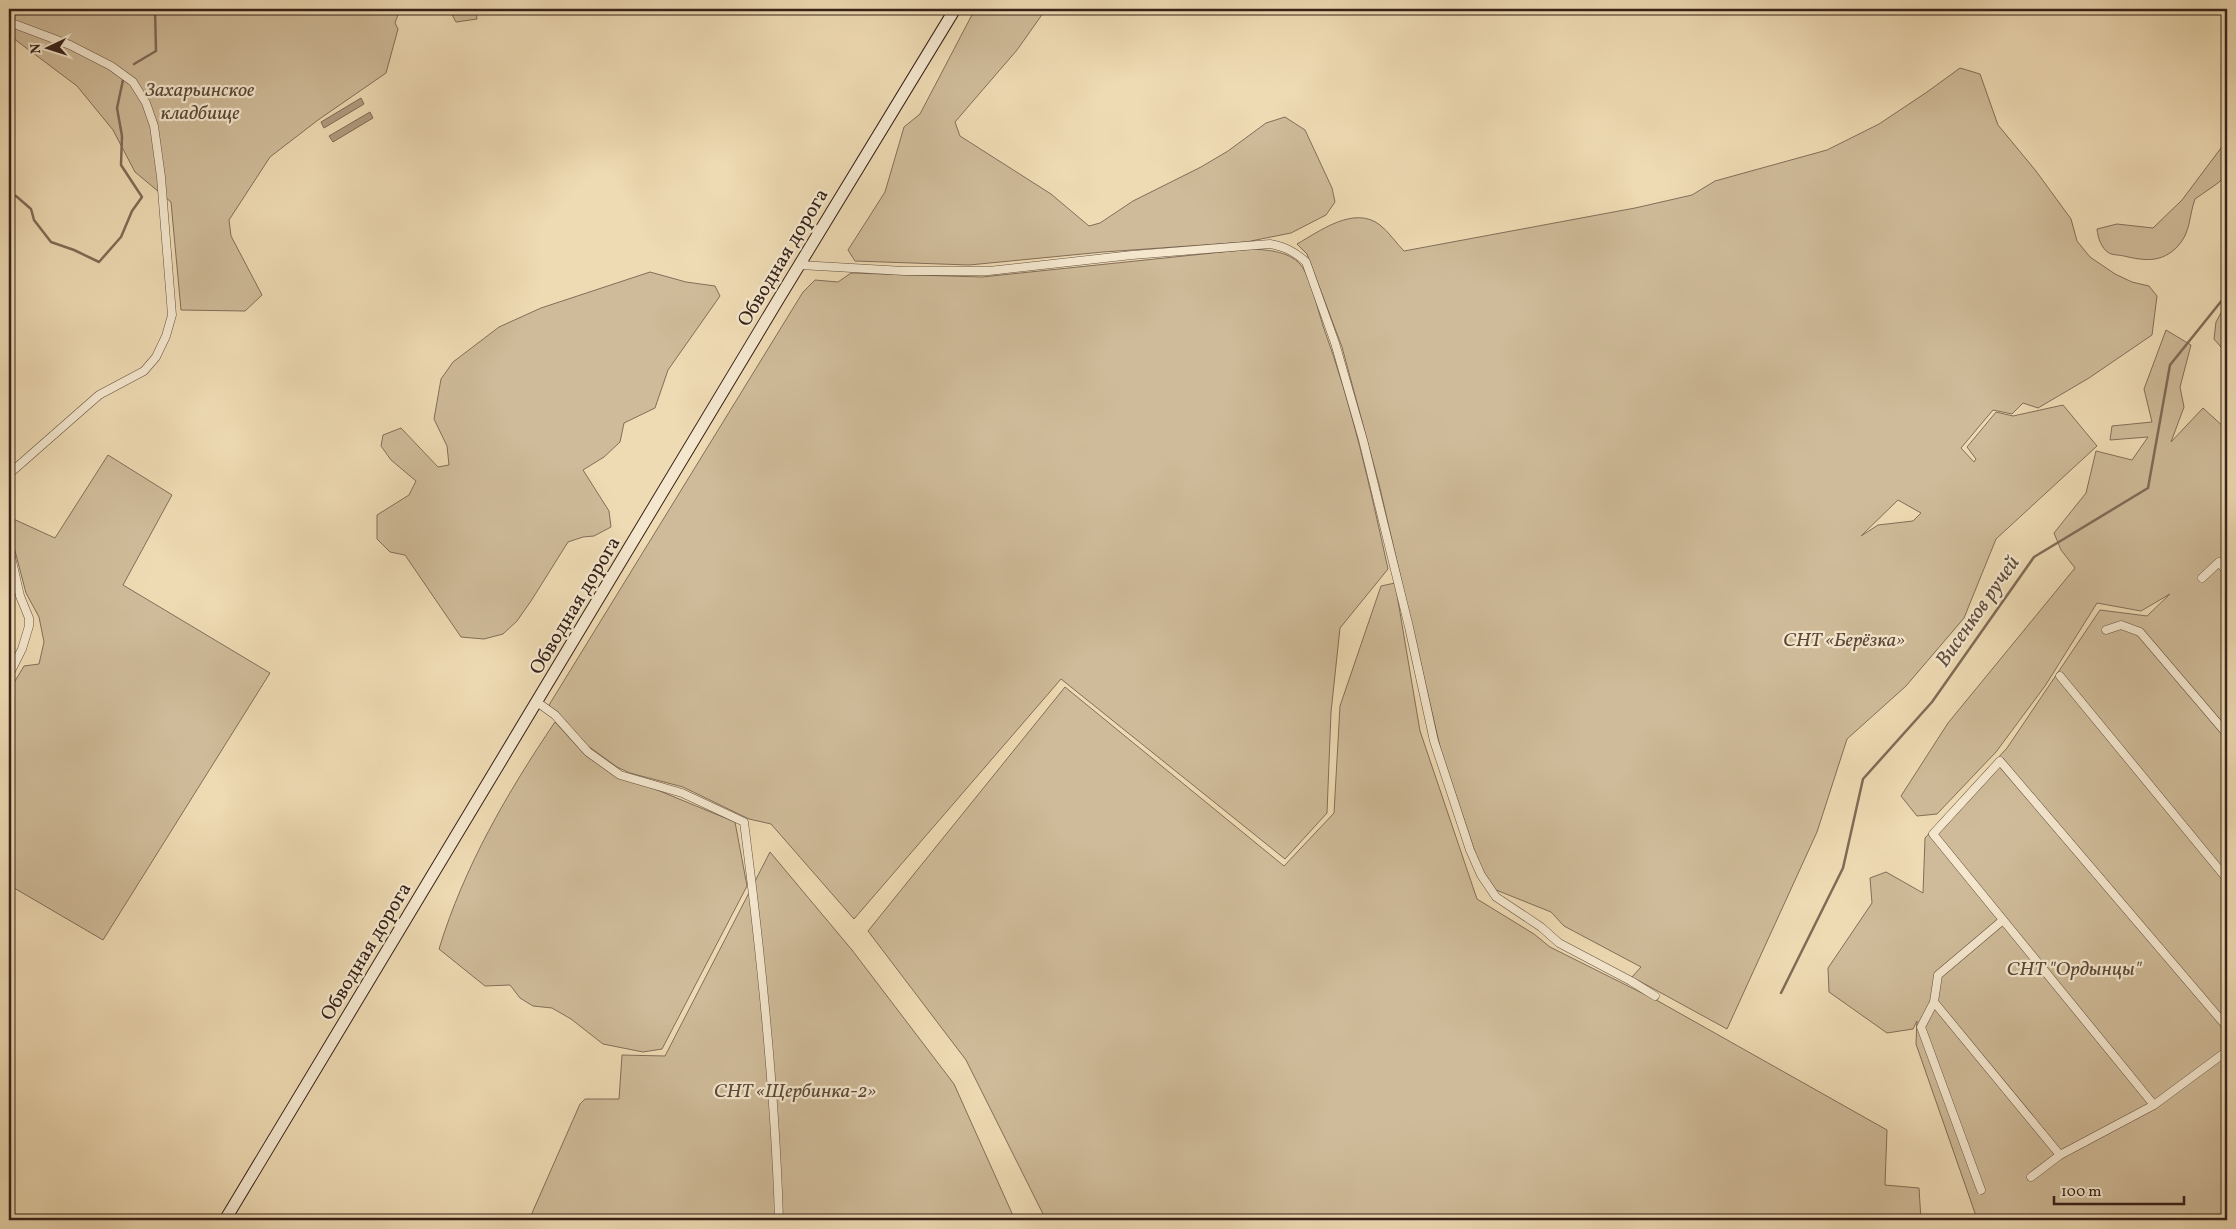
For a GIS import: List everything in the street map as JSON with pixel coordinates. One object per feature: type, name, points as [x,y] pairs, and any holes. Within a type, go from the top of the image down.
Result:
[{"type":"main road","name":"Обводная дорога","points":[[225,1220],[955,9]]},
{"type":"street","points":[[9,22],[70,45],[111,66],[133,82],[146,103],[154,126],[161,177],[172,315],[166,336],[156,357],[144,371],[99,395],[11,470]]},
{"type":"street","points":[[800,264],[904,271],[989,271],[1132,255],[1270,244],[1295,252],[1306,262],[1335,343],[1363,440],[1386,531],[1434,741],[1470,850],[1481,875],[1496,897],[1541,927],[1559,943],[1631,981],[1654,996]]},
{"type":"street","points":[[9,548],[20,596],[29,618],[29,626],[22,649],[9,675]]},
{"type":"street","points":[[2202,578],[2219,562],[2227,572]]},
{"type":"street","points":[[2106,630],[2121,625],[2140,632],[2227,734]]},
{"type":"street","points":[[2060,676],[2227,879]]},
{"type":"street","points":[[537,702],[555,715],[588,752],[620,775],[682,792],[744,822],[760,952],[775,1134],[779,1220]]},
{"type":"street","points":[[2154,1105],[1933,834],[2000,761],[2227,1028]]},
{"type":"street","points":[[1981,1190],[1921,1027],[1934,1002],[1938,975],[2003,920]]},
{"type":"street","points":[[1934,1002],[2060,1155]]},
{"type":"street","points":[[2031,1177],[2060,1155],[2154,1105],[2227,1051]]},
{"type":"green space","name":"Захарьинское кладбище","points":[[9,9],[400,9],[395,23],[398,29],[386,73],[318,120],[270,157],[229,220],[231,236],[262,295],[245,311],[181,310],[171,202],[135,172],[113,130],[77,86],[9,35]]},
{"type":"green space","points":[[449,9],[476,9],[477,19],[456,22]]},
{"type":"green space","points":[[975,9],[1046,9],[1017,50],[955,122],[960,136],[1051,194],[1089,226],[1100,223],[1133,201],[1201,167],[1228,151],[1266,123],[1285,117],[1305,130],[1332,188],[1335,202],[1326,215],[1291,233],[1246,242],[1103,252],[969,265],[855,261],[848,250],[885,192],[904,127],[920,114]]},
{"type":"green space","name":"СНТ «Берёзка»","points":[[1960,68],[1980,74],[1998,125],[2036,171],[2071,219],[2077,241],[2090,257],[2115,274],[2132,282],[2149,286],[2157,296],[2152,335],[2089,378],[2038,408],[2023,403],[2012,414],[1993,410],[1961,448],[1974,462],[1976,459],[1967,447],[1996,412],[2013,416],[2063,405],[2097,446],[1996,539],[1964,618],[1906,686],[1847,739],[1817,832],[1727,1029],[1632,977],[1641,967],[1564,926],[1551,912],[1496,890],[1480,867],[1441,751],[1379,484],[1342,347],[1307,254],[1297,244],[1337,222],[1359,218],[1370,220],[1380,225],[1404,251],[1635,208],[1692,195],[1715,181],[1827,150],[1879,124]],"holes":[[[1898,500],[1921,513],[1913,521],[1878,525],[1861,536]]]},
{"type":"green space","points":[[2227,140],[2227,174],[2218,183],[2195,199],[2185,235],[2172,252],[2159,258],[2146,260],[2112,254],[2102,246],[2097,229],[2117,224],[2153,228],[2182,200]]},
{"type":"green space","points":[[1251,249],[1272,251],[1293,258],[1303,268],[1312,288],[1352,416],[1388,569],[1340,628],[1331,712],[1327,813],[1285,859],[1061,679],[854,919],[771,824],[749,819],[683,787],[630,773],[617,767],[588,746],[549,705],[803,292],[815,280],[838,282],[851,273],[982,277]]},
{"type":"green space","points":[[650,272],[686,282],[715,286],[720,296],[668,370],[655,408],[624,423],[620,442],[604,457],[583,470],[609,511],[611,527],[594,536],[568,542],[517,621],[503,634],[484,639],[461,637],[405,555],[390,552],[377,539],[377,515],[409,495],[416,481],[391,460],[381,446],[383,435],[401,428],[438,467],[449,465],[447,446],[434,419],[441,379],[453,362],[499,327],[541,308]]},
{"type":"green space","points":[[2227,302],[2227,354],[2214,339],[2216,322]]},
{"type":"green space","name":"СНТ \"Ордынцы\"","points":[[2166,330],[2191,345],[2180,387],[2184,407],[2171,442],[2203,408],[2227,430],[2227,1220],[1970,1220],[1976,1216],[1916,1044],[1917,1021],[1913,1029],[1887,1033],[1829,992],[1828,968],[1872,903],[1870,878],[1886,872],[1923,893],[1925,838],[2007,748],[2100,610],[2147,616],[2170,594],[2141,611],[2097,603],[2045,686],[1996,752],[1937,814],[1917,816],[1901,796],[1948,723],[2075,568],[2061,550],[2054,533],[2086,493],[2096,451],[2132,460],[2148,437],[2110,440],[2112,426],[2152,422],[2144,389]]},
{"type":"green space","points":[[108,455],[172,495],[123,585],[270,673],[103,940],[9,885],[9,691],[24,666],[39,664],[44,642],[39,617],[26,593],[9,528],[9,517],[55,538]]},
{"type":"green space","points":[[1395,583],[1420,731],[1477,899],[1534,934],[1550,947],[1658,1001],[1887,1130],[1885,1185],[1919,1188],[1921,1220],[1046,1220],[966,1060],[868,931],[1065,687],[1284,866],[1334,813],[1340,706],[1381,586]]},
{"type":"green space","points":[[555,722],[585,755],[612,774],[650,787],[735,822],[747,886],[662,1049],[643,1052],[603,1044],[571,1019],[552,1008],[533,1006],[520,998],[510,985],[485,986],[439,949],[461,889],[488,831],[520,776]]},
{"type":"green space","name":"СНТ «Щербинка-2»","points":[[770,852],[852,950],[954,1084],[1015,1220],[529,1220],[580,1104],[585,1099],[619,1099],[622,1055],[665,1056]]},
{"type":"shaded area","points":[[361,98],[364,104],[324,128],[321,122]]},
{"type":"shaded area","points":[[370,112],[373,118],[333,142],[329,136]]},
{"type":"waterway","points":[[134,64],[156,51],[155,9]]},
{"type":"waterway","points":[[9,196],[16,196],[31,209],[34,220],[51,242],[99,262],[121,237],[132,211],[142,197],[121,165],[122,136],[117,108],[123,80]]},
{"type":"waterway","name":"Висенков ручей","points":[[1781,993],[1843,868],[1863,779],[1932,702],[2034,557],[2148,488],[2170,365],[2223,299],[2227,286]]}]
